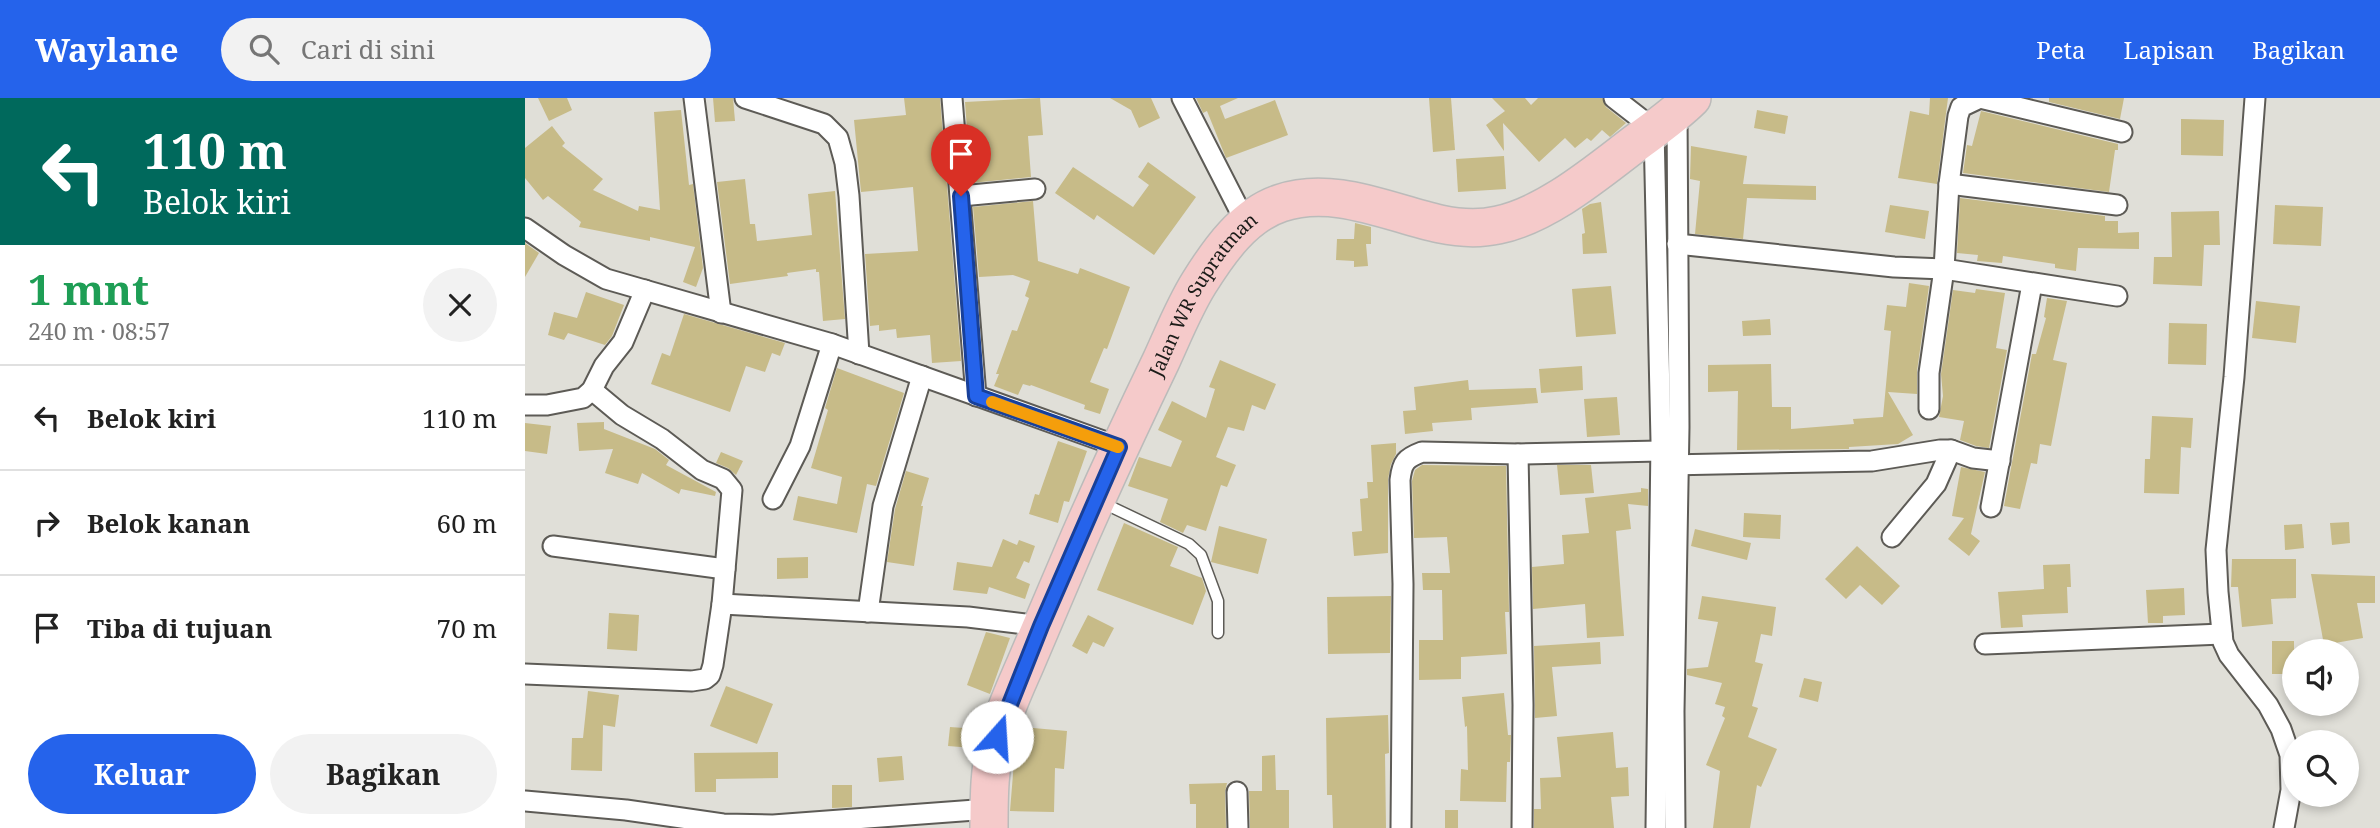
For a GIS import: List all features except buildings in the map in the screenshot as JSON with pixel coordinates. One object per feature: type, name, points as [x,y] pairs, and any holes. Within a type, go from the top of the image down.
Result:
[{"type":"highway","name":"Jalan WR Supratman","points":[[989,818],[989,780],[997,737],[1041,626],[1119,447],[1198,285],[1245,223],[1262,210],[1284,201],[1309,198],[1371,205],[1442,225],[1472,228],[1498,225],[1523,218],[1553,201],[1674,113]]},
{"type":"street","points":[[694,98],[721,313]]},
{"type":"street","points":[[745,98],[770,102],[824,124],[838,138],[845,163],[849,196],[859,354]]},
{"type":"street","points":[[952,98],[976,396]]},
{"type":"street","points":[[1182,98],[1245,223]]},
{"type":"street","points":[[1614,98],[1674,113]]},
{"type":"street","points":[[1929,409],[1929,373],[1944,269],[1949,184],[1961,107],[1980,98],[2122,132]]},
{"type":"street","points":[[2255,98],[2234,377],[2216,550],[2223,634],[2229,655],[2268,705],[2281,729],[2290,755],[2291,790],[2284,828]]},
{"type":"street","points":[[1666,460],[1677,244],[1674,113]]},
{"type":"street","points":[[1674,113],[1666,460],[1666,710],[1675,828]]},
{"type":"street","points":[[1949,184],[2117,205]]},
{"type":"street","points":[[961,196],[1035,189]]},
{"type":"street","points":[[525,228],[605,279],[832,344],[1119,447]]},
{"type":"street","points":[[1677,244],[1894,267],[1944,269],[2117,296]]},
{"type":"street","points":[[1991,507],[2032,284]]},
{"type":"street","points":[[525,405],[547,405],[583,398],[592,390],[604,366],[623,342],[645,290]]},
{"type":"street","points":[[773,499],[800,446],[832,344]]},
{"type":"street","points":[[868,612],[883,506],[922,376]]},
{"type":"street","points":[[525,674],[692,681],[705,679],[710,675],[713,665],[722,604],[732,490],[723,479],[702,470],[662,439],[622,415],[592,390]]},
{"type":"street","points":[[1892,537],[1936,484],[1951,450]]},
{"type":"street","points":[[1401,828],[1403,584],[1400,480],[1402,464],[1408,457],[1423,452],[1666,460],[1872,461],[1951,450],[1973,458],[2000,461]]},
{"type":"street","points":[[1518,454],[1523,705],[1522,828]]},
{"type":"street","points":[[553,546],[725,569]]},
{"type":"street","points":[[722,604],[968,617],[1041,626]]},
{"type":"street","points":[[1985,644],[2223,634]]},
{"type":"street","points":[[1656,828],[1666,710]]},
{"type":"street","points":[[1237,792],[1238,828]]},
{"type":"street","points":[[525,801],[626,810],[723,824],[989,818]]},
{"type":"lane","points":[[1096,500],[1189,544],[1201,555],[1218,601],[1218,633]]},
{"type":"slow traffic","points":[[992,402],[1118,447]]},
{"type":"route","points":[[961,196],[976,396],[1119,447],[1041,626],[997,737]]}]
